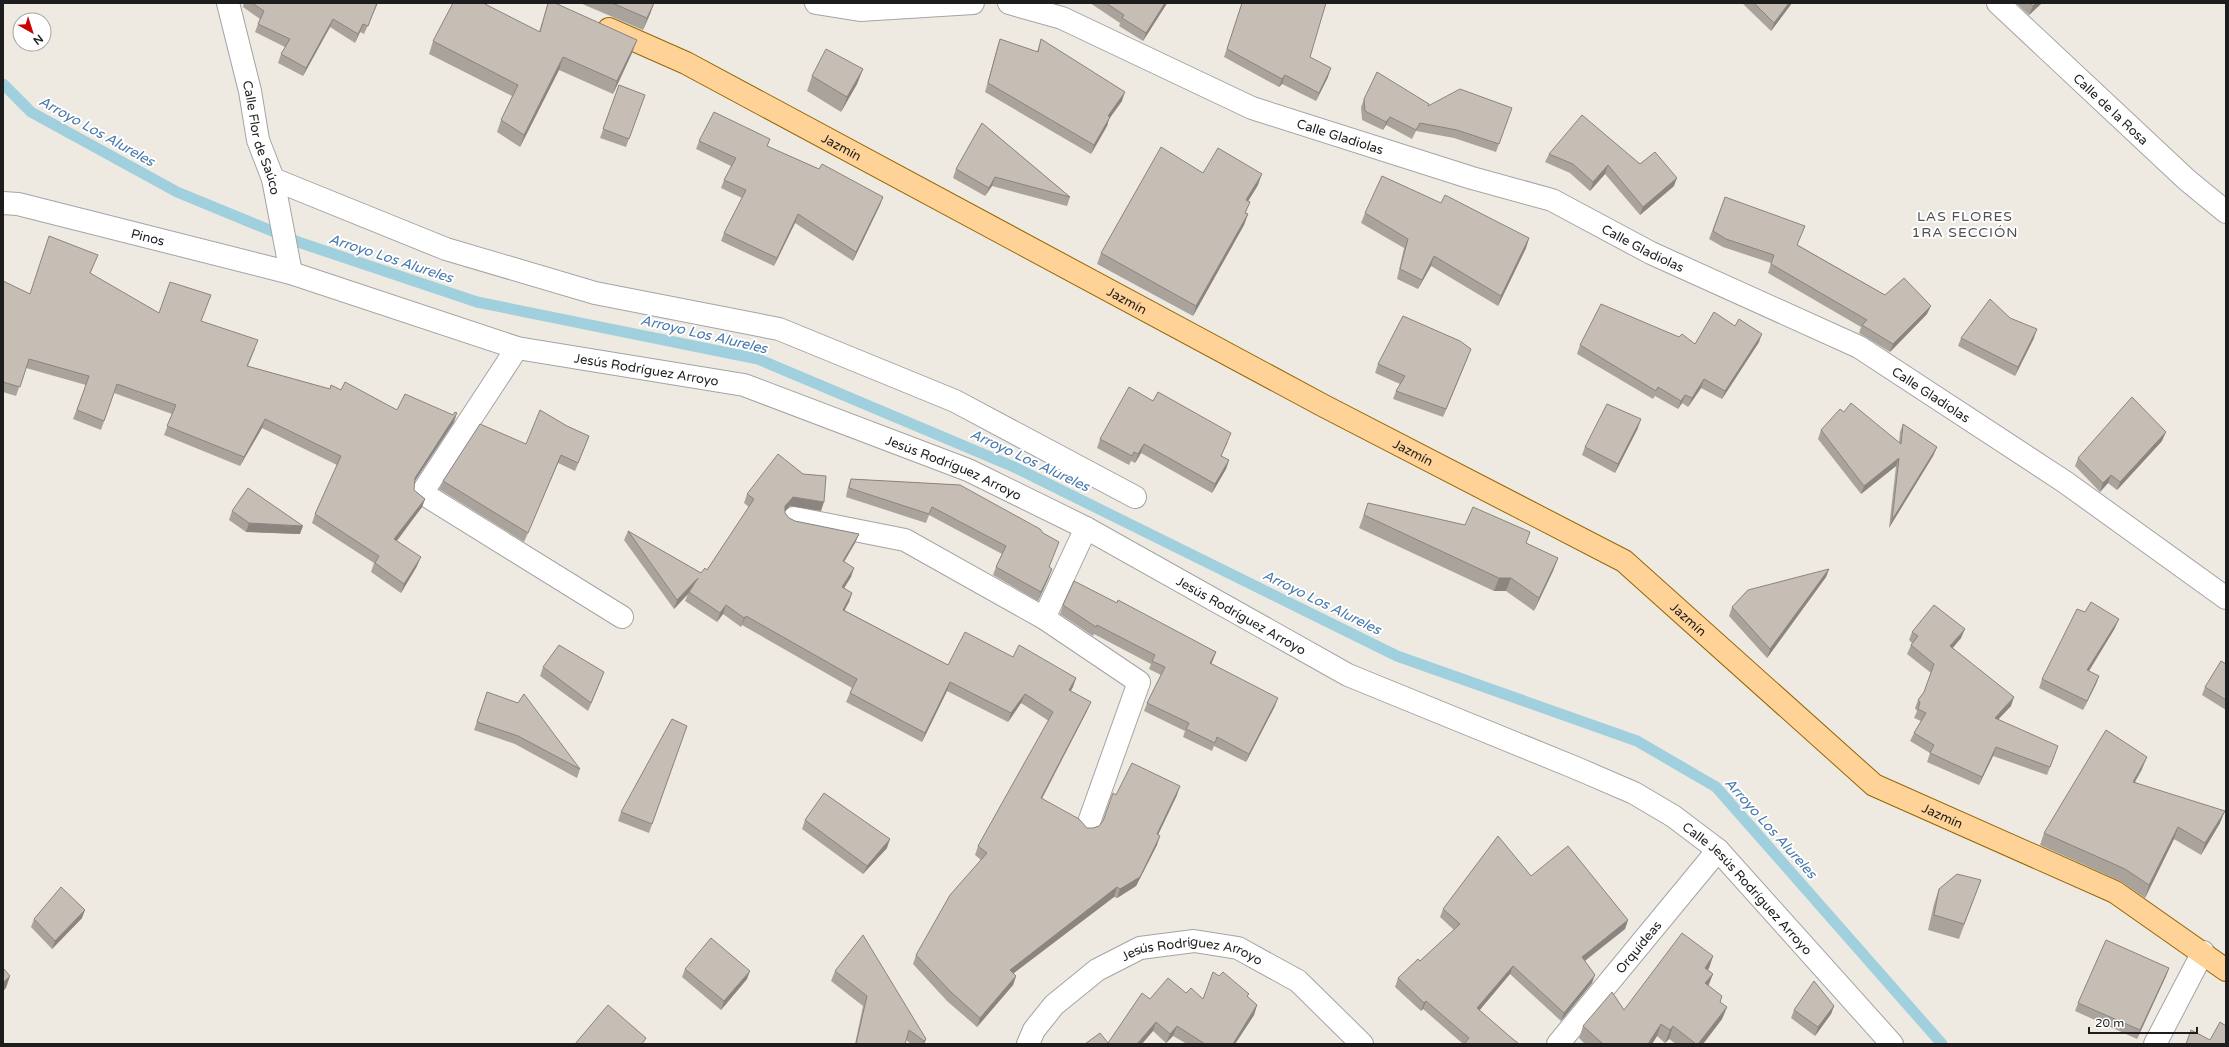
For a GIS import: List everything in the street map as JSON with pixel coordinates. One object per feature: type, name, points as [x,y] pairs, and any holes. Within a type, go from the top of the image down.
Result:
[{"type":"main road","name":"Jazmín","points":[[594,22],[686,63],[1324,406],[1624,562],[1874,785],[2115,892],[2203,952],[2226,970]]},
{"type":"street","name":"Calle Flor de Saúco","points":[[228,3],[250,91],[258,140],[274,179],[280,222],[290,268]]},
{"type":"street","points":[[816,3],[860,10],[973,3]]},
{"type":"street","name":"Calle Gladiolas","points":[[1009,3],[1062,18],[1252,108],[1472,178],[1552,200],[1651,253],[1859,347],[2065,482],[2226,598]]},
{"type":"street","name":"Calle de la Rosa","points":[[1998,3],[2187,180],[2226,212]]},
{"type":"street","points":[[274,179],[446,249],[580,289],[779,329],[955,401],[1135,497]]},
{"type":"street","name":"Pinos","points":[[3,203],[18,204],[290,268]]},
{"type":"street","name":"Jesús Rodríguez Arroyo","points":[[290,268],[517,348],[744,385],[968,470],[1086,528],[1348,675],[1576,768]]},
{"type":"street","points":[[517,348],[422,494],[622,617]]},
{"type":"street","points":[[794,518],[905,540],[1044,618],[1139,682],[1088,825]]},
{"type":"street","points":[[1044,618],[1086,528]]},
{"type":"street","name":"Calle Jesús Rodríguez Arroyo","points":[[1576,768],[1634,793],[1673,816],[1718,850],[1892,1044]]},
{"type":"street","name":"Orquídeas","points":[[1558,1044],[1718,850]]},
{"type":"street","name":"Jesús Rodríguez Arroyo","points":[[1028,1044],[1034,1030],[1054,1005],[1097,970],[1140,948],[1194,941],[1238,948],[1298,981],[1362,1044]]},
{"type":"street","points":[[2155,1044],[2203,952]]},
{"type":"building","points":[[252,3],[377,3],[368,26],[363,24],[358,34],[333,19],[306,68],[281,54],[290,39],[258,24],[264,11]]},
{"type":"building","points":[[453,3],[483,3],[540,32],[548,3],[555,3],[637,40],[617,81],[563,57],[524,135],[501,120],[518,85],[433,41]]},
{"type":"building","points":[[612,3],[654,3],[647,18]]},
{"type":"building","points":[[1106,3],[1165,3],[1146,33],[1122,18],[1124,15]]},
{"type":"building","points":[[1242,3],[1326,3],[1310,57],[1331,68],[1319,93],[1285,75],[1282,79],[1227,49]]},
{"type":"building","points":[[1754,3],[1789,3],[1774,23]]},
{"type":"building","points":[[1000,39],[1038,52],[1041,39],[1125,92],[1108,116],[1110,117],[1094,145],[988,83]]},
{"type":"building","points":[[826,49],[863,69],[847,97],[812,76]]},
{"type":"building","points":[[1377,72],[1429,104],[1428,106],[1460,89],[1512,108],[1499,144],[1457,130],[1420,123],[1416,130],[1390,117],[1386,122],[1365,111],[1364,99]]},
{"type":"building","points":[[619,85],[645,95],[629,139],[603,129]]},
{"type":"building","points":[[714,112],[770,139],[767,146],[819,169],[822,164],[883,197],[856,252],[798,214],[777,258],[724,233],[746,190],[724,180],[736,158],[699,141]]},
{"type":"building","points":[[1582,115],[1640,164],[1655,152],[1677,178],[1643,207],[1608,165],[1593,182],[1573,164],[1549,154]]},
{"type":"building","points":[[982,123],[1070,197],[995,177],[989,188],[956,169]]},
{"type":"building","points":[[1161,147],[1203,173],[1218,148],[1262,174],[1246,200],[1250,202],[1245,213],[1248,214],[1196,306],[1101,253]]},
{"type":"building","points":[[1382,176],[1441,203],[1445,195],[1529,238],[1501,296],[1434,256],[1422,280],[1400,269],[1408,239],[1365,213]]},
{"type":"building","points":[[1725,197],[1805,226],[1797,245],[1885,295],[1904,278],[1931,306],[1893,344],[1862,325],[1867,320],[1771,264],[1774,255],[1726,239],[1713,231]]},
{"type":"building","points":[[49,236],[98,255],[90,273],[159,313],[170,282],[211,295],[201,321],[258,340],[247,366],[330,389],[331,385],[341,390],[345,382],[397,410],[405,394],[453,415],[455,412],[457,413],[415,478],[414,490],[425,499],[394,539],[421,557],[404,584],[375,563],[379,556],[315,514],[341,456],[265,419],[244,457],[167,426],[176,405],[117,384],[104,421],[77,410],[89,376],[29,359],[20,387],[3,382],[3,281],[30,294]]},
{"type":"building","points":[[1990,299],[2010,318],[2037,329],[2018,367],[1961,338]]},
{"type":"building","points":[[1601,304],[1679,337],[1682,334],[1695,344],[1714,312],[1735,326],[1739,319],[1762,334],[1725,391],[1704,379],[1692,398],[1685,395],[1681,401],[1658,387],[1656,391],[1580,345]]},
{"type":"building","points":[[1403,316],[1460,341],[1471,349],[1446,409],[1396,391],[1405,376],[1378,364]]},
{"type":"building","points":[[1129,387],[1153,401],[1158,392],[1231,433],[1221,456],[1229,460],[1215,484],[1144,444],[1138,454],[1134,452],[1132,456],[1100,439]]},
{"type":"building","points":[[2132,397],[2166,432],[2120,482],[2111,475],[2103,483],[2078,458]]},
{"type":"building","points":[[1851,403],[1901,444],[1903,424],[1937,447],[1892,520],[1899,458],[1864,486],[1821,430],[1840,409],[1844,412]]},
{"type":"building","points":[[1607,404],[1641,419],[1618,464],[1585,447]]},
{"type":"building","points":[[540,410],[567,426],[589,436],[578,463],[561,455],[528,533],[443,481],[480,424],[526,444]]},
{"type":"building","points":[[778,454],[803,474],[826,476],[824,502],[793,497],[785,506],[785,513],[789,518],[795,521],[859,534],[843,561],[854,568],[842,587],[852,593],[843,610],[948,665],[965,632],[1013,657],[1019,645],[1076,678],[1069,690],[1091,702],[1041,798],[1079,819],[1087,828],[1093,828],[1099,826],[1103,821],[1113,793],[1116,795],[1132,763],[1180,786],[1157,834],[1160,836],[1140,877],[1120,889],[1117,887],[1010,970],[1016,976],[980,1018],[951,992],[916,955],[950,895],[987,853],[978,846],[1053,712],[1025,694],[1011,713],[950,682],[925,733],[850,693],[857,679],[746,616],[744,618],[726,605],[720,613],[689,592],[698,578],[677,600],[628,531],[701,573],[705,568],[707,570],[754,499],[747,494]]},
{"type":"building","points":[[851,479],[960,485],[1040,529],[1043,533],[1059,542],[1049,567],[1052,569],[1041,592],[996,567],[1006,546],[932,507],[929,514],[849,488]]},
{"type":"building","points":[[248,488],[303,526],[249,523],[232,511]]},
{"type":"building","points":[[1368,503],[1465,525],[1473,507],[1530,532],[1526,543],[1558,558],[1539,598],[1511,578],[1499,578],[1364,515]]},
{"type":"building","points":[[1829,569],[1770,649],[1732,607],[1748,590]]},
{"type":"building","points":[[1074,581],[1117,603],[1118,600],[1216,652],[1210,663],[1278,698],[1249,754],[1217,737],[1215,743],[1186,729],[1189,723],[1147,703],[1165,667],[1152,661],[1155,655],[1097,625],[1096,627],[1063,605]]},
{"type":"building","points":[[2091,602],[2119,619],[2087,670],[2099,676],[2087,701],[2042,679],[2077,609],[2085,612]]},
{"type":"building","points":[[1934,605],[1965,629],[1950,646],[2014,697],[1995,718],[2058,746],[2050,767],[1996,747],[1982,777],[1930,753],[1934,745],[1914,733],[1926,713],[1918,709],[1920,702],[1918,700],[1924,692],[1934,664],[1911,645],[1918,636],[1912,632]]},
{"type":"building","points":[[559,645],[604,672],[591,703],[543,667]]},
{"type":"building","points":[[2221,661],[2226,664],[2226,700],[2205,687]]},
{"type":"building","points":[[487,692],[518,703],[524,694],[580,769],[518,736],[477,722]]},
{"type":"building","points":[[672,719],[687,726],[652,824],[621,812]]},
{"type":"building","points":[[2106,730],[2147,757],[2133,782],[2225,811],[2205,843],[2178,827],[2149,885],[2125,869],[2044,833]]},
{"type":"building","points":[[824,793],[890,839],[867,866],[805,820]]},
{"type":"building","points":[[1498,836],[1531,876],[1568,846],[1628,920],[1582,957],[1595,975],[1564,1013],[1513,966],[1477,1008],[1519,1044],[1464,1044],[1469,1038],[1426,1001],[1424,1003],[1398,978],[1418,959],[1420,961],[1460,924],[1443,909]]},
{"type":"building","points":[[1957,874],[1981,880],[1964,924],[1934,915],[1939,889]]},
{"type":"building","points":[[61,887],[85,910],[55,941],[34,919]]},
{"type":"building","points":[[1682,933],[1713,956],[1705,968],[1713,974],[1705,983],[1722,996],[1720,1002],[1727,1007],[1698,1044],[1673,1026],[1670,1030],[1661,1024],[1648,1044],[1603,1044],[1583,1026],[1612,992],[1624,1010]]},
{"type":"building","points":[[863,935],[926,1039],[924,1041],[909,1030],[905,1044],[856,1044],[867,996],[835,971]]},
{"type":"building","points":[[711,938],[750,971],[724,1001],[685,969]]},
{"type":"building","points":[[2106,940],[2169,968],[2140,1030],[2078,1003]]},
{"type":"building","points":[[3,968],[10,976],[3,983]]},
{"type":"building","points":[[1213,972],[1219,976],[1223,972],[1249,994],[1247,996],[1257,1005],[1233,1044],[1205,1044],[1177,1026],[1170,1034],[1156,1022],[1137,1044],[1085,1044],[1100,1033],[1108,1043],[1142,993],[1150,999],[1168,978],[1186,993],[1191,988],[1203,999]]},
{"type":"building","points":[[1814,981],[1834,1006],[1818,1027],[1794,1010]]},
{"type":"building","points":[[608,1005],[646,1038],[642,1044],[575,1044]]},
{"type":"building","points":[[2220,1022],[2226,1026],[2226,1044],[2186,1044],[2191,1030],[2210,1040]]},
{"type":"waterway","name":"Arroyo Los Alureles","points":[[3,84],[31,112],[177,192],[301,243],[477,302],[758,359],[1014,467],[1397,656],[1637,741],[1716,787],[1942,1044]]},
{"type":"district","name":"LAS FLORES 1RA SECCIÓN","points":[[1965,224]]}]
